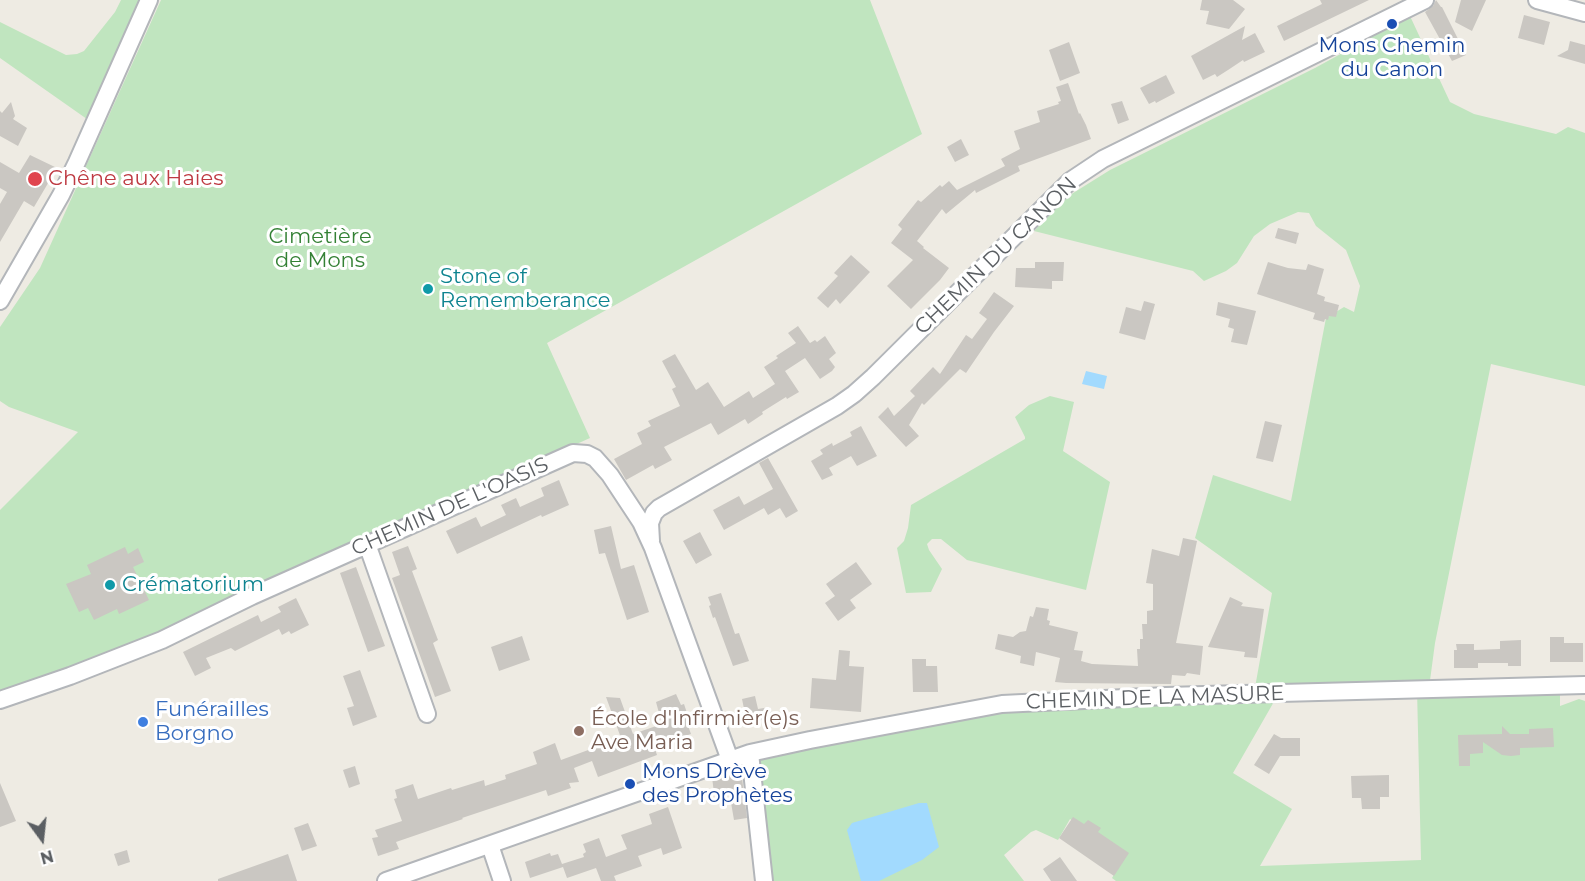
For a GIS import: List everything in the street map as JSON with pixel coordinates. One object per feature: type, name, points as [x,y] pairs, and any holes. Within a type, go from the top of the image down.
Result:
[{"type":"street","points":[[0,301],[61,195],[149,0]]},
{"type":"street","name":"CHEMIN DU CANON","points":[[653,548],[650,523],[659,508],[854,394],[1070,181],[1103,159],[1425,0]]},
{"type":"street","points":[[1537,0],[1585,12]]},
{"type":"street","name":"CHEMIN DE L'OASIS","points":[[0,700],[152,644],[252,596],[573,453],[587,454],[595,458],[610,475],[641,522],[653,548],[730,760]]},
{"type":"street","points":[[367,544],[427,714]]},
{"type":"street","name":"CHEMIN DE LA MASURE","points":[[386,881],[750,753],[1002,704],[1166,696],[1585,686]]},
{"type":"street","points":[[750,753],[764,881]]},
{"type":"street","points":[[490,845],[502,881]]},
{"type":"green space","points":[[121,0],[149,0],[94,124],[0,58],[0,22],[66,55],[77,54],[84,51],[115,12]]},
{"type":"green space","name":"Cimetière de Mons","points":[[161,0],[870,0],[922,134],[547,343],[590,438],[310,564],[311,569],[0,700],[0,510],[78,432],[9,407],[0,401],[0,327],[40,268]]},
{"type":"green space","points":[[1410,16],[1450,102],[1474,114],[1556,134],[1568,127],[1585,133],[1585,386],[1491,364],[1435,643],[1429,688],[1560,686],[1560,706],[1579,699],[1585,701],[1585,881],[1116,881],[1112,878],[1126,855],[1070,819],[1058,840],[1036,830],[1004,855],[1024,881],[764,881],[750,753],[953,712],[1254,693],[1272,593],[1195,538],[1213,475],[1291,501],[1326,318],[1344,307],[1354,312],[1360,286],[1346,250],[1316,226],[1309,213],[1298,212],[1270,224],[1254,236],[1237,263],[1204,281],[1193,271],[1034,231],[1070,195],[1110,170],[1315,68]],"holes":[[[1417,689],[1421,860],[1260,866],[1292,809],[1233,773],[1279,693]]]},
{"type":"green space","points":[[1050,396],[1074,402],[1063,451],[1110,482],[1086,590],[967,560],[941,539],[932,539],[927,544],[929,550],[942,569],[931,592],[906,593],[897,548],[904,541],[911,505],[1025,439],[1015,417],[1029,405]]},
{"type":"water","points":[[1086,371],[1107,376],[1104,389],[1082,384]]},
{"type":"water","points":[[919,803],[927,803],[939,847],[922,860],[879,881],[861,881],[847,830],[852,823]]},
{"type":"building","points":[[1202,0],[1233,0],[1245,9],[1229,29],[1206,24],[1209,11],[1200,10]]},
{"type":"building","points":[[1320,0],[1369,0],[1284,41],[1277,26],[1322,4]]},
{"type":"building","points":[[1436,0],[1442,7],[1466,55],[1452,61],[1425,12],[1433,6]]},
{"type":"building","points":[[1461,0],[1486,0],[1472,31],[1455,22]]},
{"type":"building","points":[[1524,15],[1550,22],[1544,45],[1518,38]]},
{"type":"building","points":[[1245,26],[1242,40],[1255,33],[1265,52],[1244,62],[1243,60],[1217,77],[1215,74],[1203,80],[1191,56]]},
{"type":"building","points":[[1570,41],[1585,45],[1585,64],[1557,56],[1568,50]]},
{"type":"building","points":[[1069,42],[1080,73],[1060,81],[1049,50]]},
{"type":"building","points":[[1166,75],[1175,93],[1156,103],[1155,101],[1149,104],[1140,88]]},
{"type":"building","points":[[1068,83],[1091,139],[1018,166],[1020,171],[976,193],[975,190],[946,214],[942,209],[917,241],[949,268],[911,309],[887,286],[913,260],[891,243],[902,229],[898,225],[918,200],[921,202],[940,185],[942,187],[949,181],[957,190],[1005,166],[1001,159],[1020,149],[1014,131],[1040,122],[1037,111],[1059,104],[1058,102],[1061,101],[1056,87]]},
{"type":"building","points":[[1122,101],[1129,120],[1118,124],[1111,104]]},
{"type":"building","points":[[11,102],[15,116],[13,119],[27,128],[18,146],[0,136],[0,111],[2,113]]},
{"type":"building","points":[[961,139],[969,155],[955,162],[947,147]]},
{"type":"building","points":[[30,155],[57,168],[34,207],[24,201],[0,242],[0,204],[7,192],[0,188],[0,162],[19,173]]},
{"type":"building","points":[[1278,228],[1299,233],[1296,244],[1275,238]]},
{"type":"building","points":[[851,255],[870,272],[840,304],[836,299],[828,308],[817,298],[838,276],[834,273]]},
{"type":"building","points":[[1035,262],[1064,262],[1063,281],[1052,281],[1052,289],[1015,287],[1016,268],[1035,268]]},
{"type":"building","points":[[1268,262],[1288,268],[1306,270],[1308,264],[1324,269],[1317,294],[1325,297],[1324,301],[1339,305],[1336,317],[1329,316],[1324,322],[1313,319],[1315,313],[1257,294]]},
{"type":"building","points":[[994,292],[1014,306],[966,373],[960,369],[924,405],[922,403],[909,425],[919,436],[906,447],[878,417],[888,407],[894,416],[915,396],[910,391],[933,367],[940,374],[966,335],[972,339],[987,319],[979,313]]},
{"type":"building","points":[[1144,301],[1155,304],[1145,340],[1119,333],[1126,307],[1141,311]]},
{"type":"building","points":[[1218,302],[1256,311],[1247,345],[1231,342],[1234,329],[1228,327],[1230,319],[1216,315]]},
{"type":"building","points":[[798,326],[810,343],[815,340],[817,342],[825,336],[836,353],[829,359],[835,367],[832,371],[820,379],[805,358],[785,371],[799,392],[762,412],[763,414],[748,424],[745,419],[718,435],[711,423],[664,447],[672,460],[655,469],[653,465],[626,480],[614,459],[642,444],[637,433],[651,426],[648,421],[680,406],[672,389],[676,387],[662,361],[675,354],[696,390],[708,382],[724,407],[749,391],[753,398],[775,384],[764,367],[796,343],[788,333]]},
{"type":"building","points":[[1265,421],[1282,425],[1273,462],[1256,458]]},
{"type":"building","points":[[861,426],[877,456],[857,466],[851,456],[829,468],[833,475],[822,480],[811,461],[823,454],[820,450],[852,436],[850,432]]},
{"type":"building","points":[[768,458],[798,511],[786,518],[780,508],[768,515],[764,508],[724,530],[713,510],[739,496],[744,505],[773,489],[759,463]]},
{"type":"building","points":[[559,480],[569,505],[542,517],[541,515],[457,554],[446,531],[476,517],[481,527],[506,515],[501,505],[516,498],[520,507],[544,496],[541,488]]},
{"type":"building","points":[[611,526],[621,569],[634,565],[649,612],[627,620],[605,553],[599,554],[594,530]]},
{"type":"building","points":[[700,532],[712,555],[696,564],[683,541]]},
{"type":"building","points":[[1183,538],[1197,541],[1176,643],[1203,646],[1200,675],[1187,673],[1185,676],[1172,675],[1171,684],[1055,682],[1060,658],[1036,652],[1034,666],[1020,663],[1021,656],[995,649],[998,634],[1013,637],[1026,631],[1030,616],[1033,617],[1036,607],[1049,609],[1047,620],[1050,621],[1049,625],[1078,632],[1074,650],[1083,651],[1081,661],[1092,664],[1138,666],[1137,649],[1140,649],[1140,639],[1143,639],[1142,624],[1147,624],[1147,611],[1153,610],[1153,584],[1146,583],[1152,549],[1179,556]]},
{"type":"building","points":[[408,546],[417,569],[412,571],[438,640],[433,643],[451,691],[435,697],[392,578],[400,575],[392,552]]},
{"type":"building","name":"Crématorium","points":[[125,547],[128,554],[138,548],[144,562],[133,567],[149,600],[119,614],[117,609],[94,620],[88,608],[79,612],[66,584],[91,574],[87,565]]},
{"type":"building","points":[[856,562],[872,584],[850,600],[856,608],[838,621],[825,603],[835,596],[826,584]]},
{"type":"building","points":[[356,567],[385,646],[368,652],[340,573]]},
{"type":"building","points":[[721,593],[735,634],[739,633],[749,661],[733,666],[709,606],[711,605],[708,597]]},
{"type":"building","points":[[1230,597],[1243,603],[1241,606],[1264,609],[1257,658],[1244,657],[1245,652],[1208,647]]},
{"type":"building","points":[[296,598],[309,625],[291,634],[289,631],[282,635],[279,629],[235,651],[231,648],[206,658],[211,668],[195,676],[183,652],[258,615],[261,622],[281,612],[278,607]]},
{"type":"building","points":[[522,636],[530,660],[499,671],[491,647]]},
{"type":"building","points":[[1550,637],[1564,637],[1564,643],[1583,643],[1583,662],[1550,662]]},
{"type":"building","points":[[1521,640],[1521,666],[1508,666],[1508,663],[1478,663],[1478,668],[1454,668],[1456,644],[1474,644],[1474,650],[1500,649],[1500,641]]},
{"type":"building","points":[[839,650],[850,651],[849,666],[864,667],[861,712],[810,708],[812,678],[836,680]]},
{"type":"building","points":[[912,659],[926,659],[926,666],[937,666],[938,692],[913,692]]},
{"type":"building","points":[[360,670],[377,717],[353,726],[347,708],[354,706],[343,676]]},
{"type":"building","points":[[676,694],[681,705],[684,704],[691,734],[654,746],[657,755],[598,777],[592,761],[574,768],[579,782],[569,783],[571,788],[548,796],[546,790],[462,818],[396,842],[399,849],[378,856],[372,838],[378,837],[375,830],[402,821],[394,799],[397,798],[395,790],[413,784],[418,799],[484,780],[485,786],[506,779],[505,775],[537,764],[533,752],[555,743],[561,760],[621,738],[606,697],[620,698],[633,734],[662,724],[656,702]]},
{"type":"building","points":[[755,696],[758,709],[770,707],[772,718],[747,723],[742,699]]},
{"type":"building","points":[[1502,726],[1510,734],[1529,734],[1529,729],[1553,728],[1554,747],[1520,748],[1520,755],[1511,756],[1502,755],[1483,742],[1483,753],[1470,754],[1470,766],[1459,766],[1458,735],[1502,734]]},
{"type":"building","points":[[1274,734],[1281,738],[1300,738],[1300,756],[1280,756],[1269,774],[1254,765]]},
{"type":"building","points":[[355,766],[360,784],[349,788],[343,770]]},
{"type":"building","points":[[741,770],[747,818],[734,820],[729,791],[714,793],[712,777]]},
{"type":"building","points":[[1389,775],[1389,797],[1380,797],[1380,809],[1362,809],[1361,798],[1352,798],[1351,776]]},
{"type":"building","points":[[0,783],[16,821],[0,827]]},
{"type":"building","points":[[668,807],[682,848],[663,855],[661,848],[638,856],[642,866],[614,876],[616,881],[601,881],[596,868],[567,878],[563,867],[530,878],[525,862],[550,853],[551,856],[558,854],[562,864],[584,857],[583,854],[586,852],[583,844],[599,838],[606,857],[627,849],[621,835],[652,824],[649,814]]},
{"type":"building","points":[[1073,817],[1084,824],[1088,820],[1101,828],[1098,832],[1129,853],[1114,876],[1059,838]]},
{"type":"building","points":[[308,823],[317,846],[302,851],[294,828]]},
{"type":"building","points":[[127,850],[130,862],[118,866],[114,854]]},
{"type":"building","points":[[288,854],[297,881],[218,881],[218,879]]},
{"type":"building","points":[[1060,857],[1077,881],[1051,881],[1043,869]]},
{"type":"place","name":"Mons Chemin du Canon","points":[[1392,24]]},
{"type":"place","name":"Chêne aux Haies","points":[[35,179]]},
{"type":"place","name":"Stone of Rememberance","points":[[428,289]]},
{"type":"place","name":"Crématorium","points":[[110,585]]},
{"type":"place","name":"Funérailles Borgno","points":[[143,722]]},
{"type":"place","name":"École d'Infirmièr(e)s Ave Maria","points":[[579,731]]},
{"type":"place","name":"Mons Drève des Prophètes","points":[[630,784]]}]
